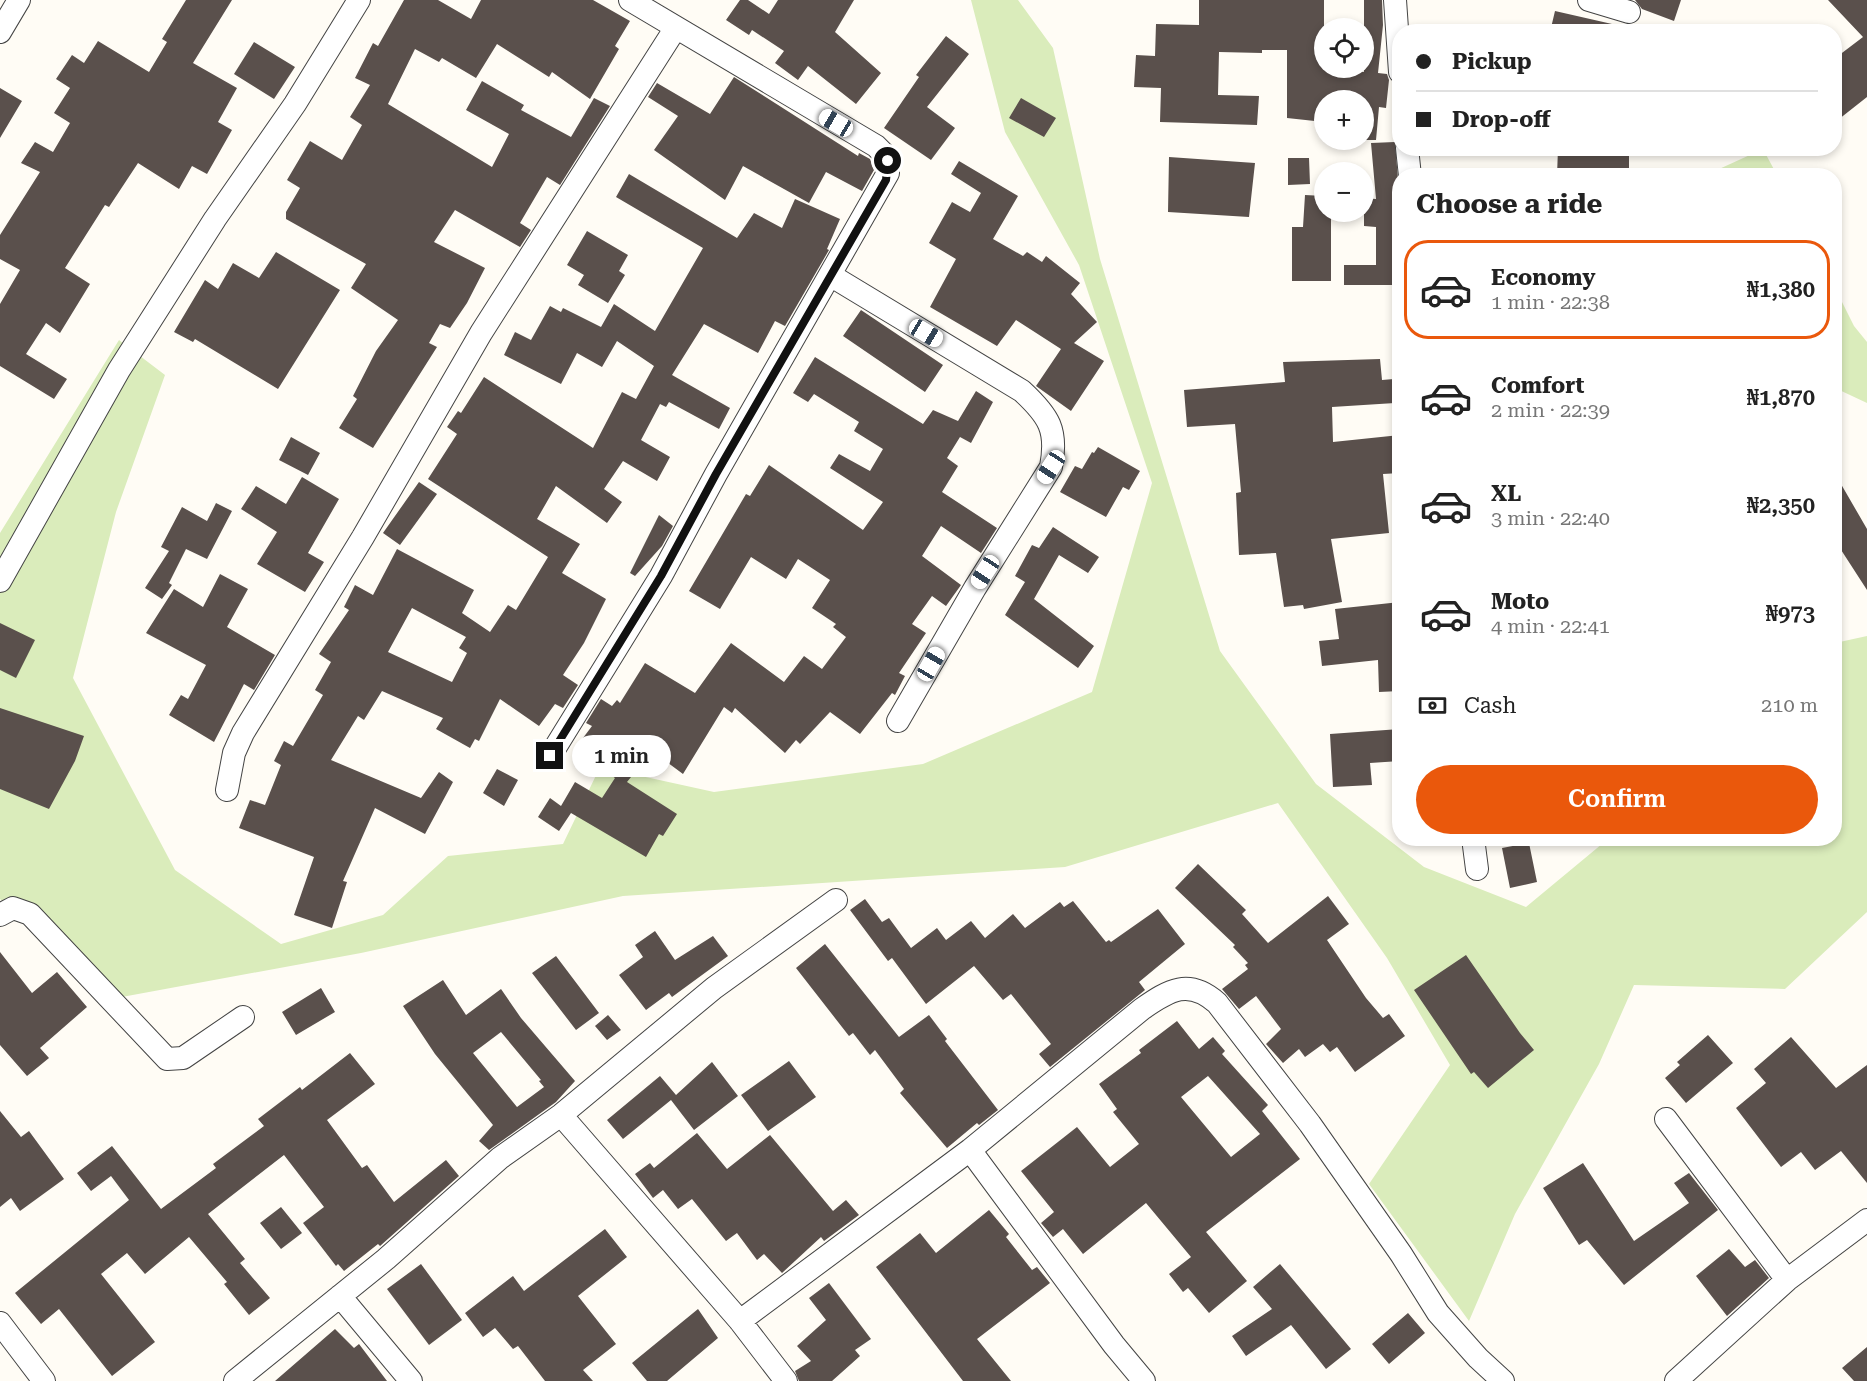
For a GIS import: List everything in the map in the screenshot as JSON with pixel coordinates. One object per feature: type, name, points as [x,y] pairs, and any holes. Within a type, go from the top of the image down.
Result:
[{"type":"street","points":[[0,32],[19,0]]},
{"type":"street","points":[[0,581],[119,370],[215,219],[295,104],[358,0]]},
{"type":"street","points":[[550,756],[661,576],[716,474],[886,180],[889,168],[886,156],[876,147],[630,0]]},
{"type":"street","points":[[1395,0],[1397,24]]},
{"type":"street","points":[[1589,0],[1629,12]]},
{"type":"street","points":[[227,790],[234,753],[243,734],[363,537],[481,333],[675,28]]},
{"type":"street","points":[[830,276],[1023,391],[1044,412],[1053,438],[1051,467],[975,588],[898,721]]},
{"type":"street","points":[[1474,846],[1477,869]]},
{"type":"street","points":[[235,1381],[386,1259],[500,1158],[561,1115],[714,988],[836,900]]},
{"type":"street","points":[[0,915],[13,908],[30,914],[167,1059],[183,1058],[243,1017]]},
{"type":"street","points":[[740,1321],[970,1150],[1163,995],[1189,988],[1205,992],[1217,1003],[1310,1124],[1401,1254],[1438,1313],[1478,1358],[1503,1381]]},
{"type":"street","points":[[561,1115],[740,1321],[786,1381]]},
{"type":"street","points":[[1666,1119],[1787,1280]]},
{"type":"street","points":[[970,1150],[1114,1345],[1144,1381]]},
{"type":"street","points":[[1676,1381],[1787,1280],[1867,1221]]},
{"type":"street","points":[[340,1296],[411,1381]]},
{"type":"street","points":[[0,1323],[44,1381]]},
{"type":"green space","points":[[971,0],[1018,0],[1053,48],[1100,259],[1220,651],[1316,784],[1392,842],[1392,846],[1397,846],[1424,867],[1526,907],[1600,846],[1842,846],[1842,641],[1867,636],[1867,912],[1785,989],[1634,985],[1599,1064],[1515,1214],[1469,1321],[1369,1184],[1450,1065],[1387,958],[1278,803],[1065,867],[623,896],[361,953],[111,999],[0,899],[0,533],[119,340],[165,375],[116,512],[73,678],[175,870],[281,944],[383,915],[448,856],[563,844],[600,767],[714,792],[923,764],[1092,692],[1152,483],[1079,265],[1005,132]]},
{"type":"green space","points":[[1748,156],[1767,156],[1773,168],[1721,168]]},
{"type":"green space","points":[[1842,302],[1854,326],[1867,342],[1867,403],[1842,391]]},
{"type":"building","points":[[186,0],[232,0],[193,63],[237,88],[218,122],[232,130],[207,174],[192,166],[179,189],[138,163],[109,207],[105,205],[65,268],[90,284],[60,333],[46,323],[26,354],[67,379],[54,399],[0,366],[0,304],[20,270],[0,259],[0,235],[40,172],[21,163],[35,142],[53,152],[70,123],[54,113],[70,88],[56,79],[72,55],[84,63],[98,41],[149,72],[167,42],[162,39]]},
{"type":"building","points":[[404,0],[438,0],[471,19],[481,0],[593,0],[630,21],[615,46],[619,49],[590,99],[552,72],[549,77],[497,44],[476,78],[442,58],[439,62],[415,49],[388,104],[492,167],[509,134],[466,110],[482,81],[524,105],[521,110],[571,137],[594,98],[610,106],[560,185],[547,177],[520,223],[531,230],[520,247],[455,210],[434,242],[485,268],[467,303],[450,328],[440,324],[429,343],[437,347],[373,448],[339,428],[357,399],[353,396],[376,351],[398,320],[351,288],[366,264],[286,219],[286,212],[300,188],[287,180],[310,141],[342,160],[362,125],[350,117],[370,85],[355,78],[373,43],[378,46]]},
{"type":"building","points":[[740,0],[748,0],[769,14],[778,0],[854,0],[835,32],[881,73],[856,104],[808,66],[798,80],[775,63],[784,51],[752,30],[749,35],[726,20]]},
{"type":"building","points":[[1199,0],[1324,0],[1324,18],[1314,18],[1314,78],[1374,78],[1374,18],[1364,18],[1364,0],[1382,0],[1383,25],[1378,73],[1387,74],[1389,80],[1386,108],[1379,107],[1376,140],[1374,140],[1374,90],[1314,90],[1314,121],[1287,118],[1287,50],[1262,50],[1262,53],[1219,52],[1218,95],[1259,96],[1257,125],[1160,122],[1161,88],[1134,87],[1136,55],[1155,56],[1156,24],[1199,25]]},
{"type":"building","points":[[1635,0],[1681,0],[1674,21],[1642,9]]},
{"type":"building","points":[[1828,0],[1867,0],[1867,97],[1842,117],[1842,53],[1863,37]]},
{"type":"building","points":[[1555,11],[1612,24],[1552,24]]},
{"type":"building","points":[[946,36],[969,54],[927,107],[955,128],[931,160],[884,128],[919,77],[916,75]]},
{"type":"building","points":[[254,42],[295,67],[274,99],[234,74]]},
{"type":"building","points":[[734,77],[858,156],[859,153],[870,159],[874,170],[862,191],[826,172],[809,203],[743,166],[725,200],[654,150],[678,116],[648,97],[657,83],[710,114]]},
{"type":"building","points":[[0,88],[22,101],[0,138]]},
{"type":"building","points":[[1021,98],[1056,118],[1044,137],[1009,118]]},
{"type":"building","points":[[1392,142],[1392,156],[1396,156],[1397,168],[1392,168],[1392,285],[1344,285],[1344,265],[1376,265],[1376,227],[1364,226],[1364,222],[1374,222],[1374,199],[1376,199],[1372,150],[1374,150],[1374,143]]},
{"type":"building","points":[[1558,156],[1629,156],[1629,168],[1557,168]]},
{"type":"building","points":[[1169,157],[1255,163],[1249,217],[1168,212]]},
{"type":"building","points":[[1288,158],[1309,158],[1310,184],[1288,185]]},
{"type":"building","points":[[959,161],[1018,196],[993,239],[1023,256],[1027,252],[1042,262],[1046,256],[1080,283],[1071,294],[1097,322],[1074,343],[1104,361],[1071,411],[1036,386],[1061,349],[1016,320],[997,346],[930,307],[956,259],[929,243],[952,202],[970,212],[981,193],[951,174]]},
{"type":"building","points":[[629,174],[737,238],[754,213],[782,228],[795,199],[840,219],[827,249],[829,250],[785,326],[775,321],[758,353],[704,324],[672,375],[730,408],[719,429],[669,402],[666,407],[660,404],[641,440],[670,457],[657,481],[623,461],[604,489],[622,502],[607,523],[556,486],[537,519],[580,544],[562,573],[606,599],[584,643],[563,675],[578,685],[563,708],[555,704],[539,726],[500,699],[479,741],[475,739],[470,748],[436,729],[443,718],[382,691],[364,720],[358,716],[331,760],[421,798],[439,772],[453,782],[425,834],[375,808],[343,881],[347,882],[332,928],[294,915],[314,857],[239,828],[250,800],[265,805],[281,765],[274,761],[284,741],[293,746],[323,695],[315,690],[331,662],[319,654],[349,610],[344,607],[355,585],[373,595],[397,549],[474,590],[462,613],[490,632],[508,605],[516,610],[548,557],[428,479],[457,434],[447,427],[458,411],[461,413],[484,377],[593,448],[622,392],[636,399],[654,366],[617,341],[602,367],[577,353],[561,384],[504,355],[515,332],[531,340],[550,306],[561,312],[563,308],[601,327],[614,304],[655,331],[703,248],[616,197]],"holes":[[[412,608],[466,637],[459,648],[467,653],[452,682],[388,652]]]},
{"type":"building","points":[[1305,195],[1314,195],[1314,222],[1331,222],[1331,281],[1292,281],[1292,227],[1303,227]]},
{"type":"building","points":[[587,231],[628,255],[619,271],[625,275],[608,303],[578,285],[584,275],[567,265]]},
{"type":"building","points":[[276,252],[340,290],[278,389],[195,339],[193,342],[174,332],[205,280],[218,289],[233,263],[259,278]]},
{"type":"building","points":[[861,310],[943,365],[925,392],[843,336]]},
{"type":"building","points":[[815,357],[923,424],[933,410],[958,421],[976,391],[993,402],[971,443],[960,437],[947,458],[958,466],[942,492],[997,528],[981,553],[941,526],[922,556],[961,585],[946,606],[932,596],[912,624],[926,633],[899,673],[905,676],[895,695],[892,693],[860,734],[830,712],[800,744],[796,740],[785,753],[735,708],[732,713],[724,707],[683,774],[652,751],[627,782],[677,814],[663,836],[659,834],[646,857],[571,813],[559,831],[538,817],[550,798],[561,806],[575,782],[602,798],[615,778],[588,759],[593,751],[580,742],[592,726],[586,723],[601,699],[612,706],[617,700],[620,703],[645,663],[695,693],[731,643],[784,682],[804,656],[822,669],[846,637],[833,627],[836,624],[812,608],[830,580],[798,559],[786,579],[751,557],[720,609],[689,591],[746,494],[750,496],[769,465],[863,530],[883,502],[830,468],[839,454],[870,471],[883,449],[854,431],[859,422],[814,394],[808,402],[793,393]]},
{"type":"building","points":[[1380,359],[1382,380],[1392,379],[1392,403],[1332,407],[1333,442],[1392,436],[1392,473],[1383,474],[1389,533],[1331,539],[1342,602],[1304,609],[1303,605],[1284,607],[1276,553],[1239,555],[1236,493],[1241,492],[1235,424],[1187,427],[1184,390],[1285,382],[1283,362]]},
{"type":"building","points":[[291,437],[320,453],[308,475],[279,460]]},
{"type":"building","points":[[1098,447],[1140,471],[1129,490],[1123,487],[1106,517],[1060,492],[1075,466],[1082,469],[1092,452],[1094,453]]},
{"type":"building","points":[[302,477],[339,499],[308,553],[324,562],[305,592],[257,564],[277,532],[241,509],[256,486],[286,504]]},
{"type":"building","points":[[419,482],[437,494],[400,545],[383,533]]},
{"type":"building","points":[[1842,486],[1867,529],[1867,590],[1842,551]]},
{"type":"building","points":[[216,503],[232,511],[207,559],[186,549],[169,583],[172,585],[162,599],[145,588],[169,551],[161,547],[182,507],[207,521]]},
{"type":"building","points":[[659,515],[673,526],[662,546],[635,576],[630,573]]},
{"type":"building","points":[[1053,527],[1099,557],[1088,573],[1059,555],[1034,599],[1094,646],[1078,668],[1005,615],[1025,582],[1015,576],[1032,545],[1039,548]]},
{"type":"building","points":[[220,574],[248,589],[227,627],[275,655],[254,690],[244,684],[214,742],[169,715],[181,695],[188,699],[206,665],[146,633],[174,589],[203,607]]},
{"type":"building","points":[[1392,603],[1392,691],[1379,692],[1378,660],[1322,666],[1319,641],[1339,639],[1335,609]]},
{"type":"building","points":[[0,623],[35,640],[16,678],[0,670]]},
{"type":"building","points":[[0,708],[84,736],[75,761],[49,809],[0,789]]},
{"type":"building","points":[[1392,730],[1392,762],[1370,763],[1372,785],[1333,787],[1330,734]]},
{"type":"building","points":[[497,769],[518,780],[504,806],[483,793]]},
{"type":"building","points":[[1530,846],[1537,882],[1510,888],[1502,848]]},
{"type":"building","points":[[1198,864],[1246,910],[1242,914],[1268,943],[1328,896],[1349,924],[1327,940],[1366,998],[1383,1018],[1389,1014],[1405,1036],[1355,1072],[1337,1047],[1330,1052],[1323,1044],[1305,1057],[1299,1049],[1283,1063],[1266,1044],[1281,1029],[1256,996],[1239,1009],[1222,989],[1248,969],[1245,965],[1248,963],[1233,947],[1235,945],[1175,888]]},
{"type":"building","points":[[865,899],[882,922],[889,918],[911,948],[937,928],[946,940],[971,921],[985,938],[1013,914],[1025,928],[1060,902],[1064,907],[1073,901],[1106,942],[1109,940],[1111,942],[1158,909],[1185,944],[1139,982],[1145,990],[1050,1067],[1039,1054],[1051,1044],[1011,994],[1003,1000],[974,966],[926,1004],[892,958],[888,961],[850,910]]},
{"type":"building","points":[[655,931],[675,960],[713,936],[728,956],[672,997],[669,993],[646,1010],[619,975],[643,957],[635,945]]},
{"type":"building","points":[[825,944],[899,1037],[929,1015],[947,1039],[945,1041],[998,1110],[979,1125],[977,1123],[947,1148],[900,1093],[904,1089],[875,1050],[870,1055],[853,1033],[849,1036],[796,968]]},
{"type":"building","points":[[0,952],[32,993],[57,972],[87,1007],[40,1048],[49,1058],[27,1076],[0,1045]]},
{"type":"building","points":[[1466,955],[1534,1050],[1488,1088],[1474,1072],[1471,1074],[1414,990]]},
{"type":"building","points":[[556,956],[599,1013],[576,1030],[532,973]]},
{"type":"building","points":[[443,980],[466,1015],[501,989],[521,1018],[575,1081],[556,1102],[489,1150],[479,1141],[493,1125],[435,1054],[403,1006]],"holes":[[[501,1032],[541,1080],[539,1081],[544,1087],[517,1107],[473,1053]]]},
{"type":"building","points":[[321,988],[335,1012],[296,1035],[282,1012]]},
{"type":"building","points":[[608,1015],[621,1030],[607,1040],[595,1026]]},
{"type":"building","points":[[1177,1021],[1199,1049],[1213,1037],[1225,1051],[1222,1054],[1268,1105],[1262,1111],[1300,1159],[1206,1232],[1247,1281],[1209,1313],[1188,1288],[1183,1292],[1169,1274],[1191,1257],[1146,1203],[1083,1254],[1063,1229],[1053,1237],[1041,1223],[1054,1212],[1021,1171],[1077,1127],[1110,1167],[1139,1144],[1113,1112],[1117,1109],[1099,1084],[1141,1053],[1139,1050]],"holes":[[[1208,1076],[1260,1134],[1231,1157],[1181,1097]]]},
{"type":"building","points":[[1708,1035],[1733,1063],[1686,1103],[1665,1078],[1680,1065],[1677,1062]]},
{"type":"building","points":[[1791,1037],[1836,1088],[1867,1065],[1867,1183],[1841,1151],[1815,1170],[1801,1152],[1781,1167],[1736,1108],[1766,1083],[1754,1069]]},
{"type":"building","points":[[350,1053],[375,1084],[327,1120],[362,1168],[367,1165],[394,1202],[446,1160],[459,1176],[380,1246],[378,1244],[344,1271],[338,1264],[336,1266],[303,1223],[324,1207],[284,1155],[208,1214],[245,1259],[240,1263],[270,1298],[249,1315],[224,1284],[227,1282],[189,1237],[145,1274],[127,1253],[101,1274],[155,1342],[112,1376],[59,1309],[41,1324],[15,1293],[129,1200],[111,1176],[91,1191],[77,1173],[112,1146],[161,1209],[216,1168],[213,1164],[264,1126],[258,1119],[300,1087],[302,1090]]},
{"type":"building","points":[[789,1061],[816,1097],[768,1131],[741,1095]]},
{"type":"building","points":[[712,1062],[738,1096],[694,1130],[671,1100],[623,1139],[607,1120],[660,1076],[676,1095]]},
{"type":"building","points":[[0,1111],[21,1137],[29,1131],[64,1179],[20,1211],[11,1198],[0,1207]]},
{"type":"building","points":[[697,1133],[727,1169],[770,1135],[833,1211],[846,1200],[859,1215],[824,1241],[821,1237],[782,1273],[764,1254],[757,1260],[737,1233],[726,1241],[692,1199],[678,1209],[663,1190],[653,1198],[635,1174],[650,1163],[654,1168]]},
{"type":"building","points":[[1583,1163],[1634,1241],[1689,1203],[1674,1183],[1689,1173],[1718,1210],[1624,1285],[1587,1240],[1579,1245],[1543,1188]]},
{"type":"building","points":[[281,1207],[302,1233],[281,1249],[260,1223]]},
{"type":"building","points":[[989,1210],[1009,1234],[1006,1237],[1032,1270],[1037,1267],[1050,1283],[977,1339],[1011,1381],[963,1381],[876,1267],[920,1233],[936,1253]]},
{"type":"building","points":[[605,1229],[627,1257],[578,1296],[616,1344],[583,1370],[593,1381],[545,1381],[518,1346],[513,1349],[495,1328],[483,1337],[465,1313],[513,1276],[524,1291]]},
{"type":"building","points":[[1729,1249],[1745,1267],[1755,1260],[1769,1278],[1727,1316],[1696,1276]]},
{"type":"building","points":[[421,1264],[462,1320],[429,1345],[387,1289]]},
{"type":"building","points":[[1280,1264],[1351,1349],[1326,1369],[1291,1325],[1246,1356],[1232,1336],[1272,1309],[1253,1287]]},
{"type":"building","points":[[829,1283],[871,1339],[855,1350],[860,1356],[832,1381],[799,1381],[795,1371],[811,1361],[797,1346],[826,1320],[809,1298]]},
{"type":"building","points":[[698,1309],[718,1338],[667,1381],[647,1381],[632,1363]]},
{"type":"building","points":[[1408,1313],[1425,1333],[1389,1364],[1372,1344]]},
{"type":"building","points":[[335,1329],[354,1348],[359,1344],[387,1381],[275,1381]]},
{"type":"building","points":[[1867,1347],[1867,1381],[1854,1381],[1842,1368]]},
{"type":"route","points":[[550,756],[661,576],[716,474],[886,180],[888,161]]}]
